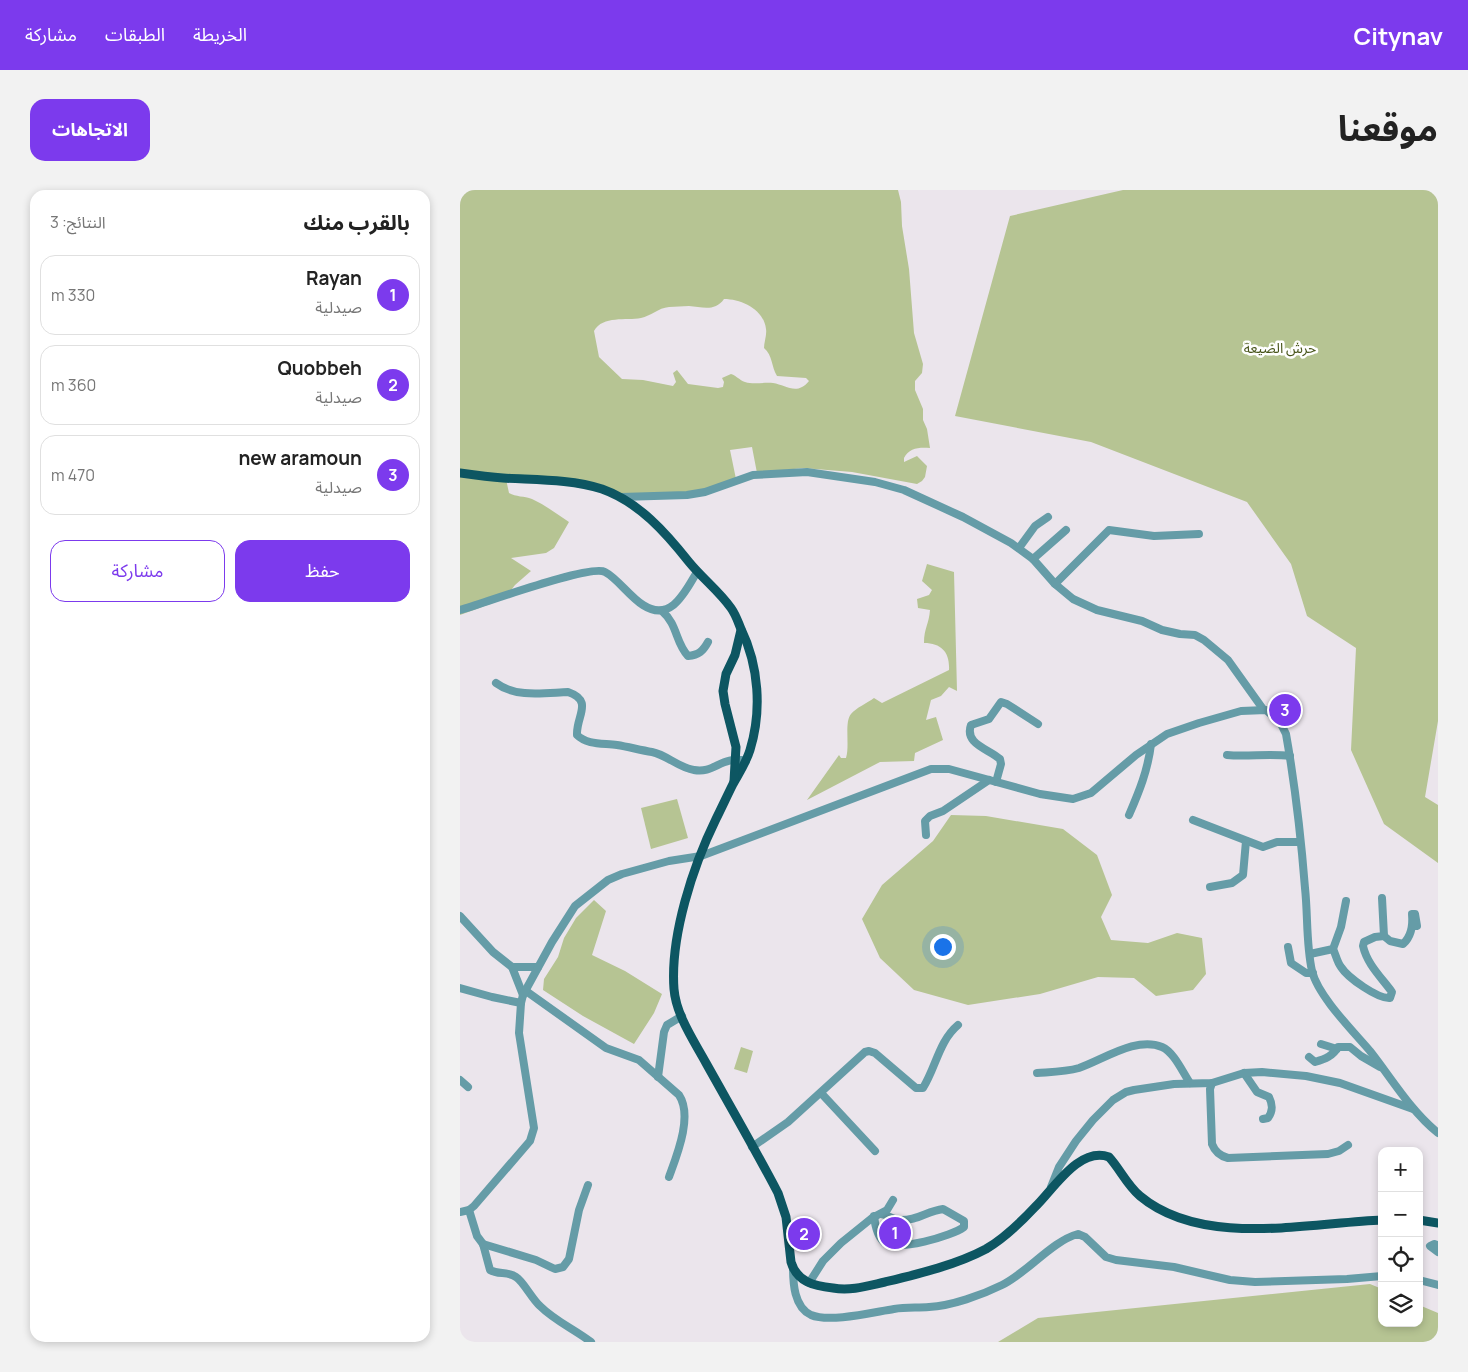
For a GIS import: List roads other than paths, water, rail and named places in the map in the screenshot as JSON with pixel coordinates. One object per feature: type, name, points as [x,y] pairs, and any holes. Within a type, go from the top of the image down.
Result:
[{"type":"main road","points":[[460,473],[576,484],[602,489],[621,497],[639,510],[670,538],[697,572],[730,607],[748,641],[756,672],[756,711],[750,749],[742,771],[734,781],[712,828],[679,924],[674,992],[682,1016],[781,1201],[786,1217],[793,1267],[802,1279],[818,1287],[843,1290],[865,1287],[942,1267],[986,1249],[1036,1207],[1050,1190],[1080,1161],[1090,1156],[1104,1155],[1109,1157],[1138,1195],[1168,1212],[1195,1223],[1231,1228],[1255,1228],[1378,1220]]},
{"type":"main road","points":[[734,781],[736,747],[723,691],[726,674],[735,655],[741,630]]},
{"type":"main road","points":[[736,747],[750,749]]},
{"type":"main road","points":[[1423,1221],[1438,1223]]},
{"type":"street","points":[[621,497],[687,495],[705,492],[750,476],[762,474],[821,473],[875,482],[904,490],[968,519],[1019,548],[1034,559],[1055,584],[1073,599],[1097,610],[1142,622],[1172,633],[1195,635],[1204,640],[1228,660],[1263,710],[1280,722],[1286,734],[1305,890],[1306,933],[1313,973],[1324,996],[1413,1109],[1438,1132]]},
{"type":"street","points":[[1019,548],[1035,526],[1048,517]]},
{"type":"street","points":[[1034,559],[1066,530]]},
{"type":"street","points":[[1055,584],[1110,530],[1154,536],[1199,534]]},
{"type":"street","points":[[460,610],[521,590],[599,570],[608,573],[642,605],[648,609],[662,611],[671,619],[680,644],[688,656],[701,653],[708,642]]},
{"type":"street","points":[[662,611],[680,600],[697,572]]},
{"type":"street","points":[[496,683],[504,689],[514,692],[568,692],[580,698],[582,711],[576,728],[577,735],[588,742],[657,753],[695,771],[707,770],[724,761],[736,759],[746,761]]},
{"type":"street","points":[[926,835],[925,821],[930,816],[992,781],[1001,764],[1000,759],[972,740],[969,734],[971,725],[989,719],[1001,702],[1038,724]]},
{"type":"street","points":[[460,1212],[469,1210],[474,1206],[525,1148],[533,1135],[532,1112],[520,1045],[519,1023],[524,996],[538,967],[571,911],[608,880],[649,866],[701,856],[931,769],[950,769],[1040,794],[1073,799],[1091,793],[1136,755],[1167,734],[1241,711],[1263,710]]},
{"type":"street","points":[[1129,816],[1141,788],[1149,760],[1151,744]]},
{"type":"street","points":[[1227,755],[1247,757],[1263,754],[1290,756]]},
{"type":"street","points":[[1193,820],[1263,846],[1277,842],[1300,842]]},
{"type":"street","points":[[1210,887],[1232,884],[1243,875],[1246,841]]},
{"type":"street","points":[[1382,898],[1384,936],[1390,941],[1403,944],[1408,940],[1412,914],[1416,914],[1417,926]]},
{"type":"street","points":[[1346,902],[1342,927],[1333,949],[1340,966],[1349,978],[1382,996],[1390,998],[1392,992],[1372,967],[1363,946],[1364,942],[1384,936]]},
{"type":"street","points":[[460,916],[493,952],[512,967],[524,996]]},
{"type":"street","points":[[1288,947],[1291,963],[1306,973],[1313,973]]},
{"type":"street","points":[[1310,954],[1333,949]]},
{"type":"street","points":[[512,967],[538,967]]},
{"type":"street","points":[[460,988],[492,997],[524,996],[606,1048],[639,1060],[673,1088],[683,1101],[684,1108],[682,1134],[669,1177]]},
{"type":"street","points":[[658,1077],[664,1032],[667,1025],[682,1016]]},
{"type":"street","points":[[752,1147],[788,1122],[862,1054],[869,1051],[875,1053],[916,1088],[923,1088],[931,1075],[943,1043],[958,1025]]},
{"type":"street","points":[[1037,1073],[1079,1068],[1122,1050],[1150,1044],[1163,1047],[1171,1053],[1190,1083]]},
{"type":"street","points":[[1321,1044],[1337,1049]]},
{"type":"street","points":[[1309,1057],[1315,1062],[1326,1059],[1335,1053],[1338,1047],[1350,1047],[1384,1070]]},
{"type":"street","points":[[1050,1190],[1059,1168],[1076,1141],[1113,1100],[1126,1092],[1134,1090],[1212,1082],[1244,1073],[1284,1073],[1331,1081],[1413,1109]]},
{"type":"street","points":[[1244,1073],[1257,1092],[1269,1097],[1272,1104],[1271,1114],[1268,1118],[1263,1119]]},
{"type":"street","points":[[460,1080],[468,1087]]},
{"type":"street","points":[[1212,1082],[1210,1089],[1212,1144],[1215,1150],[1224,1157],[1328,1154],[1339,1151],[1348,1145]]},
{"type":"street","points":[[820,1093],[875,1151]]},
{"type":"street","points":[[483,1244],[536,1260],[555,1269],[563,1268],[569,1260],[578,1210],[588,1185]]},
{"type":"street","points":[[809,1283],[824,1261],[841,1243],[862,1224],[887,1210],[893,1200]]},
{"type":"street","points":[[943,1209],[964,1221],[964,1227],[954,1233],[921,1242],[895,1246],[886,1243],[880,1237],[878,1215],[889,1215],[895,1219],[911,1220],[920,1218],[928,1212],[943,1209]]},
{"type":"street","points":[[469,1210],[477,1236],[483,1244],[490,1270],[518,1278],[541,1308],[591,1342]]},
{"type":"street","points":[[793,1267],[793,1287],[804,1309],[811,1315],[840,1318],[895,1308],[930,1307],[978,1295],[1013,1280],[1054,1247],[1078,1234],[1085,1237],[1106,1256],[1116,1260],[1174,1268],[1230,1280],[1255,1282],[1378,1276]]},
{"type":"street","points":[[1438,1246],[1430,1246],[1438,1252]]},
{"type":"street","points":[[1423,1281],[1438,1285]]},
{"type":"place","name":"new aramoun","points":[[1285,710]]},
{"type":"place","name":"Rayan","points":[[895,1233]]},
{"type":"place","name":"Quobbeh","points":[[804,1234]]},
{"type":"park label","name":"حرش الضيعة","points":[[1280,347]]}]
